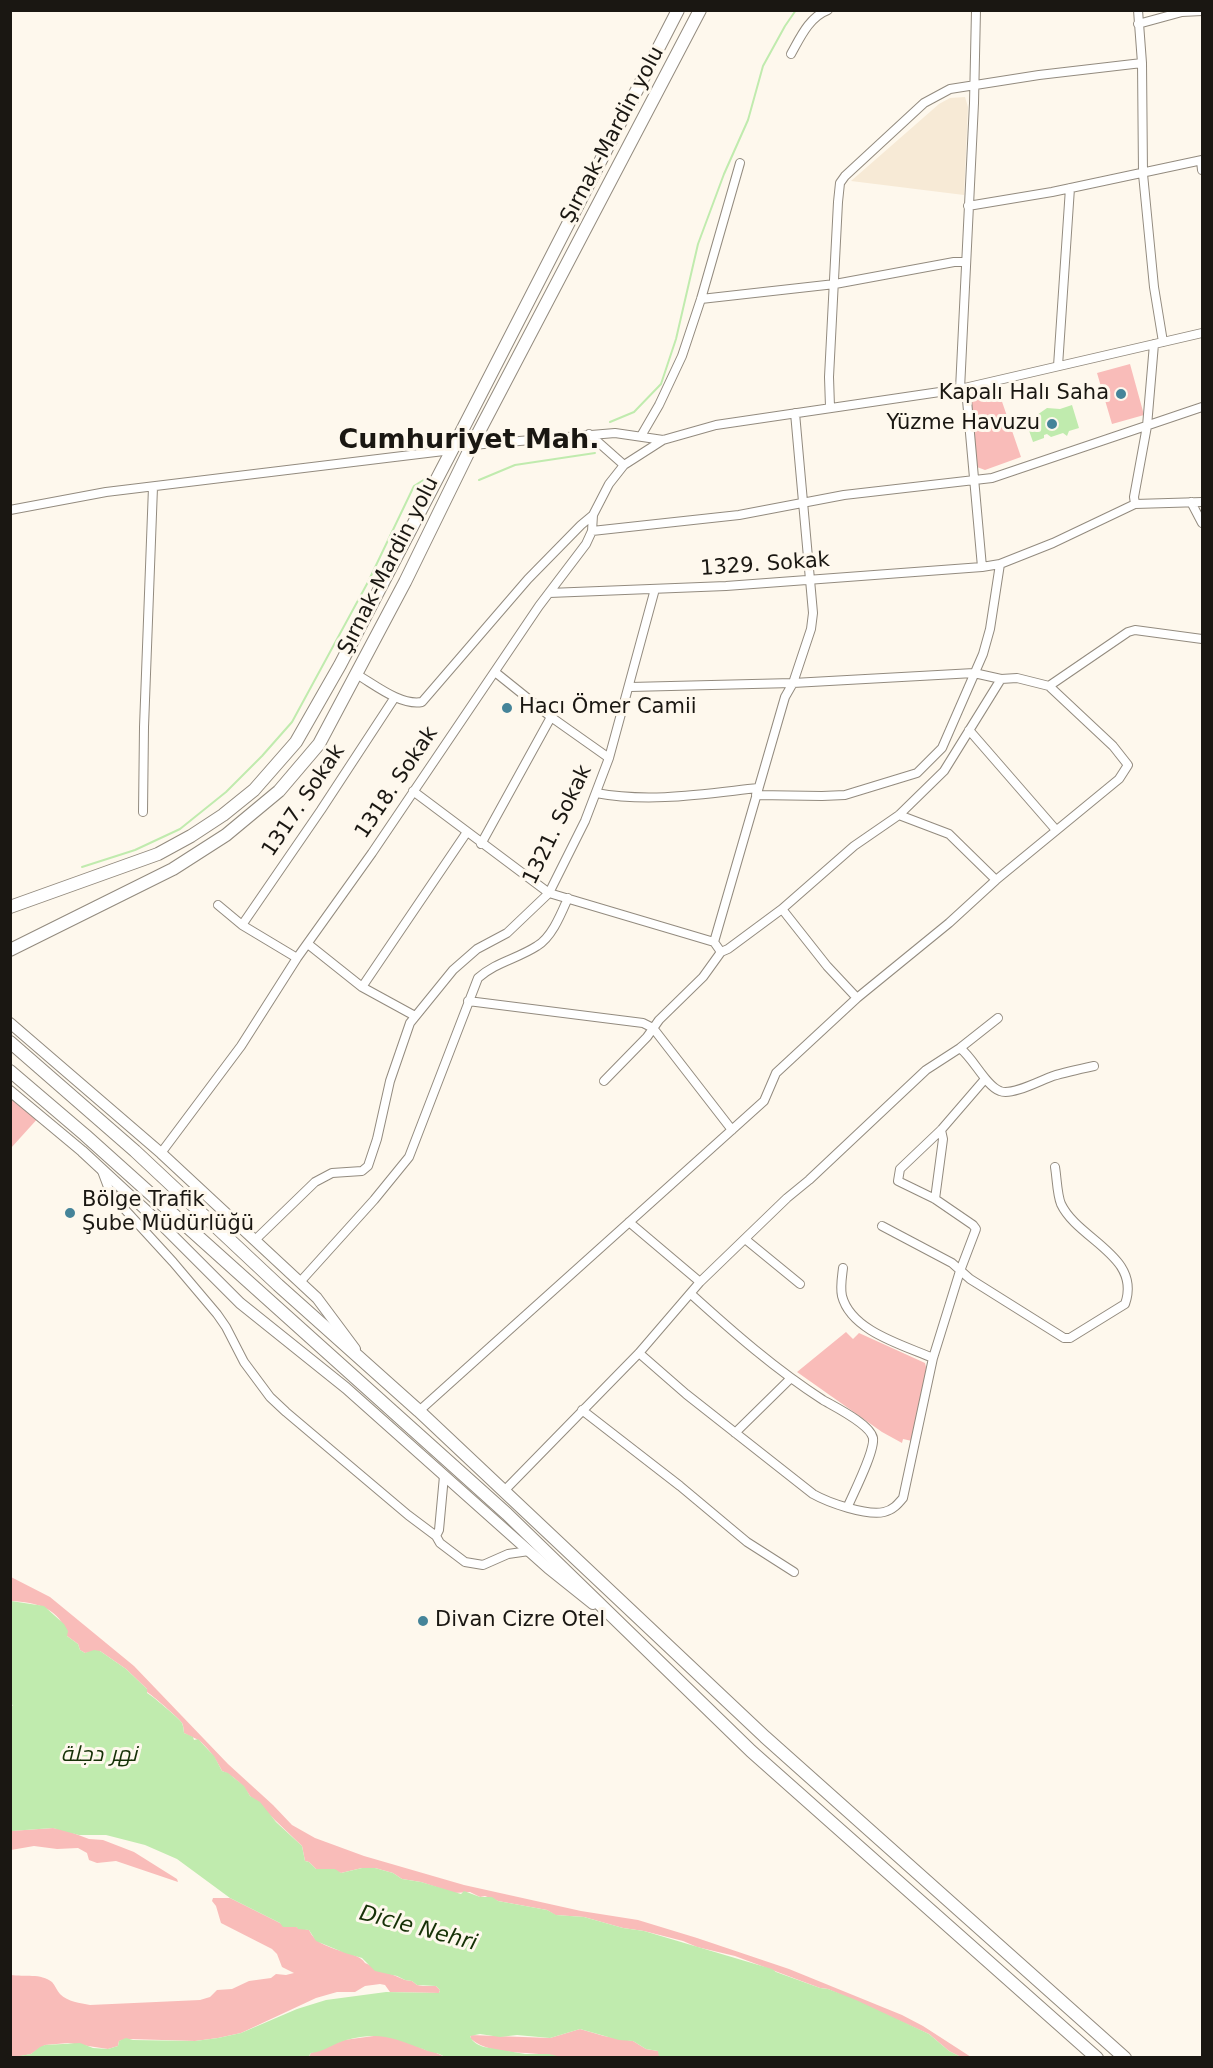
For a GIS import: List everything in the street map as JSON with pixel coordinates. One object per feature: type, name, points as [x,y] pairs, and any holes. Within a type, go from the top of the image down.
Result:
[{"type":"highway","name":"Şırnak-Mardin yolu","points":[[10,907],[158,854],[208,825],[254,790],[296,742],[340,665],[678,10]]},
{"type":"highway","name":"Şırnak-Mardin yolu","points":[[12,951],[172,869],[226,835],[279,791],[319,744],[405,582],[472,445],[700,10]]},
{"type":"highway","points":[[10,1042],[135,1151],[278,1285],[419,1411],[774,1745],[1125,2058]]},
{"type":"highway","points":[[10,1071],[85,1135],[507,1514],[751,1751],[1096,2058]]},
{"type":"main road","points":[[10,1023],[161,1153],[317,1298],[362,1359]]},
{"type":"main road","points":[[10,1091],[101,1168],[164,1226],[240,1302],[346,1388],[529,1551],[633,1636]]},
{"type":"street","points":[[791,54],[808,26],[828,10]]},
{"type":"street","points":[[976,10],[960,389],[967,400],[982,567]]},
{"type":"street","points":[[1138,10],[1142,63],[1143,174],[1159,343],[1134,496],[1136,504],[1203,502]]},
{"type":"street","points":[[1138,24],[1182,12],[1203,10]]},
{"type":"street","points":[[830,407],[838,202],[840,183],[845,176],[924,103],[950,88],[1142,63]]},
{"type":"street","points":[[641,436],[659,405],[682,356],[740,163]]},
{"type":"street","points":[[968,206],[1202,164]]},
{"type":"street","points":[[1058,366],[1070,188]]},
{"type":"street","points":[[701,299],[835,284],[954,262],[966,262]]},
{"type":"street","points":[[472,445],[615,433],[663,440],[716,425],[960,389],[1203,333]]},
{"type":"street","points":[[591,531],[739,514],[844,495],[992,478],[1203,407]]},
{"type":"street","points":[[714,942],[784,697],[793,683],[812,629],[811,579],[795,413]]},
{"type":"street","points":[[589,434],[624,465]]},
{"type":"street","name":"1318. Sokak","points":[[161,1153],[241,1046],[297,958],[549,593],[586,544],[591,531],[593,515],[609,484],[624,465],[663,440]]},
{"type":"street","points":[[10,510],[106,492],[452,450]]},
{"type":"street","points":[[143,812],[153,487]]},
{"type":"street","points":[[1191,502],[1203,523]]},
{"type":"street","name":"1329. Sokak","points":[[549,593],[655,589],[982,567],[1000,564],[1053,543],[1136,504]]},
{"type":"street","points":[[356,674],[395,697],[414,704],[422,702],[528,579],[593,515]]},
{"type":"street","points":[[596,793],[624,798],[654,799],[757,792],[845,795],[917,772],[942,748],[983,654],[990,629],[1000,564]]},
{"type":"street","name":"1321. Sokak","points":[[255,1240],[315,1182],[332,1173],[362,1171],[368,1166],[377,1139],[390,1081],[410,1023],[453,970],[477,949],[507,933],[549,893],[585,821],[609,758],[655,589]]},
{"type":"street","points":[[1049,686],[1128,632],[1136,630],[1203,639]]},
{"type":"street","points":[[495,672],[551,717],[609,758]]},
{"type":"street","points":[[419,1411],[764,1101],[776,1073],[857,998],[1119,779],[1128,765],[1113,746],[1049,686],[1017,678],[1001,679],[975,673],[793,683],[630,687]]},
{"type":"street","points":[[604,1081],[704,977],[721,952],[782,909],[855,846],[899,815],[944,771],[1001,679]]},
{"type":"street","name":"1317. Sokak","points":[[242,925],[395,697]]},
{"type":"street","points":[[481,844],[551,717]]},
{"type":"street","points":[[969,730],[1056,830]]},
{"type":"street","points":[[413,791],[549,893],[714,942],[721,952]]},
{"type":"street","points":[[899,815],[949,834],[996,880]]},
{"type":"street","points":[[362,987],[467,832]]},
{"type":"street","points":[[300,1282],[374,1200],[409,1157],[478,978],[498,963],[539,945],[559,919],[568,898]]},
{"type":"street","points":[[218,905],[242,925],[297,958]]},
{"type":"street","points":[[782,909],[827,966],[857,998]]},
{"type":"street","points":[[308,944],[362,987],[415,1016]]},
{"type":"street","points":[[468,1001],[643,1023],[653,1028],[732,1130]]},
{"type":"street","points":[[504,1491],[639,1353],[700,1282],[787,1198],[926,1070],[960,1048],[998,1017]]},
{"type":"street","points":[[960,1048],[969,1055],[985,1079],[1000,1091],[1011,1092],[1055,1076],[1094,1066]]},
{"type":"street","points":[[639,1353],[686,1394],[813,1494],[828,1502],[864,1512],[884,1512],[895,1508],[903,1498],[933,1358],[960,1270],[976,1229],[973,1224],[934,1199],[898,1181],[900,1169],[941,1130],[985,1079]]},
{"type":"street","points":[[934,1199],[943,1139],[941,1130]]},
{"type":"street","points":[[882,1226],[952,1263],[970,1279],[1064,1338],[1070,1338],[1125,1304],[1128,1287],[1125,1272],[1108,1251],[1071,1218],[1061,1203],[1055,1167]]},
{"type":"street","points":[[101,1168],[108,1187],[118,1202],[217,1314],[244,1362],[277,1404],[436,1536],[440,1544],[465,1562],[483,1565],[508,1554],[529,1551]]},
{"type":"street","points":[[629,1222],[700,1282]]},
{"type":"street","points":[[745,1239],[800,1284]]},
{"type":"street","points":[[843,1268],[842,1297],[854,1317],[872,1332],[933,1358]]},
{"type":"street","points":[[691,1294],[738,1337],[790,1379],[863,1425],[873,1436],[873,1447],[848,1506]]},
{"type":"street","points":[[735,1433],[790,1379]]},
{"type":"street","points":[[582,1410],[680,1486],[747,1542],[794,1572]]},
{"type":"street","points":[[436,1536],[439,1530],[444,1476]]},
{"type":"shaded area","points":[[965,97],[968,107],[964,195],[851,181],[939,104],[950,98]]},
{"type":"shaded area","name":"Kapalı Halı Saha","points":[[1130,364],[1144,415],[1112,424],[1097,373]]},
{"type":"shaded area","points":[[997,387],[1021,457],[985,470],[977,467],[970,393]]},
{"type":"shaded area","points":[[11,1091],[40,1116],[11,1148]]},
{"type":"shaded area","points":[[846,1332],[853,1339],[859,1333],[925,1363],[927,1371],[912,1441],[903,1439],[902,1443],[882,1432],[797,1372]]},
{"type":"shaded area","points":[[11,1577],[50,1597],[134,1666],[228,1764],[292,1825],[315,1838],[364,1856],[464,1885],[581,1911],[638,1920],[697,1938],[789,1969],[902,2015],[971,2057],[961,2057],[949,2051],[929,2034],[828,1989],[735,1956],[697,1947],[683,1941],[584,1917],[555,1915],[547,1910],[498,1901],[485,1896],[480,1897],[470,1892],[454,1893],[421,1882],[402,1879],[393,1873],[375,1868],[362,1868],[341,1873],[330,1869],[316,1869],[305,1861],[302,1846],[250,1796],[238,1781],[222,1771],[198,1739],[184,1733],[180,1721],[147,1692],[147,1689],[126,1669],[100,1651],[85,1653],[80,1650],[78,1644],[67,1636],[59,1619],[46,1608],[11,1601]]},
{"type":"shaded area","points":[[53,1828],[89,1839],[103,1840],[134,1852],[177,1879],[178,1882],[116,1861],[97,1863],[89,1860],[87,1853],[78,1848],[57,1849],[34,1846],[11,1850],[10,1831]]},
{"type":"shaded area","points":[[213,1898],[230,1898],[288,1927],[309,1930],[321,1943],[329,1947],[354,1955],[365,1963],[417,1985],[436,1986],[440,1990],[439,1993],[390,1992],[385,1985],[365,1986],[355,1992],[337,1992],[316,1998],[241,2033],[218,2038],[195,2041],[129,2039],[119,2041],[118,2046],[108,2049],[68,2043],[45,2045],[31,2054],[11,2058],[11,1975],[38,1976],[48,1979],[67,1999],[90,2005],[200,2000],[210,1997],[217,1990],[232,1989],[249,1981],[271,1978],[276,1974],[294,1973],[282,1967],[277,1954],[272,1949],[221,1923],[216,1906],[212,1901]]},
{"type":"shaded area","points":[[580,2029],[633,2041],[646,2049],[658,2051],[659,2058],[561,2058],[502,2051],[480,2045],[471,2039],[470,2035],[550,2038]]},
{"type":"shaded area","points":[[381,2035],[395,2037],[445,2057],[308,2058],[311,2053],[344,2040]]},
{"type":"water","name":"Yüzme Havuzu","points":[[1072,405],[1079,428],[1069,431],[1067,436],[1063,433],[1051,437],[1047,434],[1044,438],[1033,442],[1025,419],[1047,408],[1060,409]]},
{"type":"water","name":"نهر دجلة","points":[[11,1601],[44,1606],[64,1624],[68,1631],[67,1636],[78,1644],[80,1650],[85,1653],[100,1651],[126,1669],[147,1689],[147,1693],[180,1721],[184,1733],[193,1737],[194,1740],[198,1739],[214,1756],[222,1771],[244,1786],[250,1796],[260,1802],[276,1822],[302,1846],[305,1861],[316,1869],[335,1869],[341,1873],[362,1868],[375,1868],[393,1873],[402,1879],[461,1894],[464,1891],[480,1897],[492,1897],[498,1901],[547,1910],[556,1915],[584,1917],[623,1928],[644,1931],[772,1969],[856,2000],[929,2034],[949,2051],[961,2057],[659,2057],[658,2051],[646,2049],[633,2041],[619,2040],[580,2029],[550,2038],[517,2035],[500,2037],[480,2034],[470,2036],[475,2043],[484,2047],[561,2057],[445,2057],[395,2039],[368,2036],[337,2043],[311,2053],[308,2057],[13,2057],[31,2054],[45,2045],[80,2043],[93,2048],[108,2049],[118,2046],[119,2041],[126,2038],[195,2041],[218,2038],[241,2033],[297,2009],[326,2000],[386,1992],[439,1993],[440,1990],[436,1986],[417,1985],[397,1976],[375,1971],[362,1958],[316,1941],[309,1930],[283,1927],[280,1923],[230,1898],[177,1859],[145,1845],[106,1835],[79,1835],[53,1828],[11,1831],[10,1708],[13,1705],[10,1704]]},
{"type":"waterway","points":[[610,422],[634,412],[661,384],[676,339],[698,244],[724,174],[748,120],[763,66],[796,10]]},
{"type":"waterway","points":[[479,480],[515,465],[595,453]]},
{"type":"waterway","points":[[82,867],[135,850],[180,829],[226,792],[262,756],[292,722],[368,582],[414,486],[425,479]]},
{"type":"place","name":"Kapalı Halı Saha","points":[[1121,394]]},
{"type":"place","name":"Yüzme Havuzu","points":[[1052,424]]},
{"type":"place","name":"Hacı Ömer Camii","points":[[507,708]]},
{"type":"place","name":"Bölge Trafik Şube Müdürlüğü","points":[[70,1213]]},
{"type":"place","name":"Divan Cizre Otel","points":[[423,1621]]},
{"type":"district","name":"Cumhuriyet Mah.","points":[[469,441]]},
{"type":"water label","name":"Dicle Nehri","points":[[418,1929]]}]
